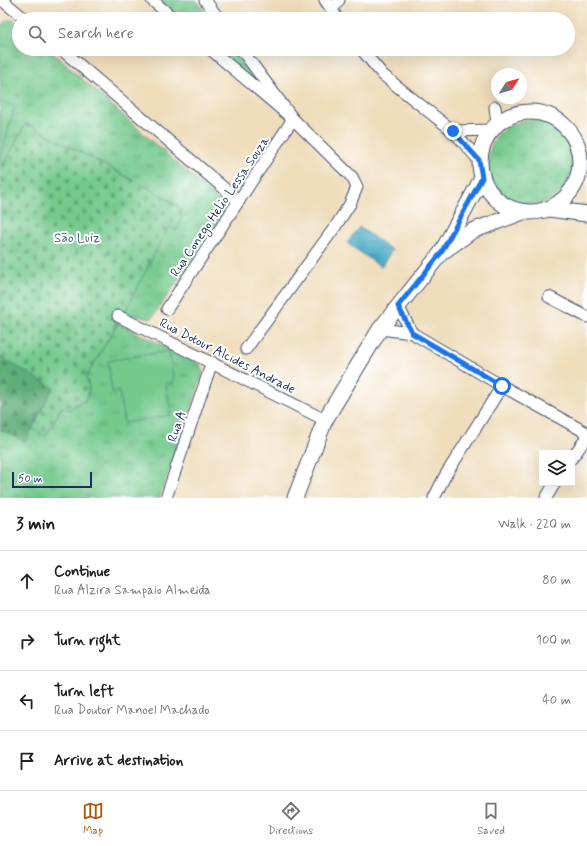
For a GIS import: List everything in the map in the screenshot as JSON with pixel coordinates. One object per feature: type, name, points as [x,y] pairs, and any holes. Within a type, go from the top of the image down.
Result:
[{"type":"street","points":[[152,0],[166,12]]},
{"type":"street","points":[[205,0],[214,12]]},
{"type":"street","points":[[325,0],[333,12]]},
{"type":"street","points":[[336,12],[339,0]]},
{"type":"street","points":[[2,4],[14,12]]},
{"type":"street","points":[[69,56],[239,201]]},
{"type":"street","points":[[218,56],[293,119],[352,177],[357,187],[350,204],[335,227],[246,349]]},
{"type":"street","points":[[246,56],[293,119]]},
{"type":"street","points":[[367,56],[383,75],[453,131],[479,160]]},
{"type":"street","points":[[494,127],[495,107]]},
{"type":"street","points":[[528,112],[545,114],[560,122],[572,135],[579,150],[583,172],[570,192],[561,202],[549,209],[536,212],[523,212],[509,208],[498,201],[488,191],[482,178],[479,160],[482,144],[494,127],[511,115],[528,112]]},
{"type":"street","name":"Rua Conego Helio Lessa Souza","points":[[167,309],[293,119]]},
{"type":"street","points":[[453,131],[494,127]]},
{"type":"street","points":[[295,498],[325,420],[380,329],[441,253],[482,178]]},
{"type":"street","points":[[549,209],[587,214]]},
{"type":"street","points":[[441,253],[472,231],[523,212]]},
{"type":"street","points":[[549,296],[587,317]]},
{"type":"street","points":[[398,306],[412,333]]},
{"type":"street","name":"Rua Dotour Alcides Andrade","points":[[118,316],[325,420]]},
{"type":"street","points":[[380,329],[412,333],[502,386],[587,433]]},
{"type":"street","name":"Rua A","points":[[166,498],[212,362]]},
{"type":"street","points":[[434,498],[445,476],[502,386]]},
{"type":"street","points":[[575,454],[587,437]]},
{"type":"street","points":[[546,498],[553,486]]},
{"type":"green space","points":[[157,0],[196,0],[205,12],[172,12]]},
{"type":"green space","points":[[7,20],[12,20],[12,56],[56,56],[225,206],[226,212],[151,319],[133,315],[130,317],[124,313],[169,226],[176,231],[180,224],[182,217],[180,208],[172,201],[26,123],[0,171],[0,26]]},
{"type":"green space","points":[[223,56],[237,56],[260,87]]},
{"type":"green space","points":[[0,102],[15,106],[0,160]]},
{"type":"green space","points":[[524,120],[541,121],[556,129],[571,145],[572,172],[563,191],[555,197],[536,204],[526,204],[506,197],[495,185],[489,169],[490,152],[496,137],[505,129]]},
{"type":"green space","name":"São Luiz","points":[[26,123],[159,194],[180,209],[182,218],[176,231],[169,227],[124,313],[119,316],[118,323],[86,377],[89,389],[85,401],[74,405],[70,410],[62,407],[46,436],[32,429],[53,388],[0,356],[0,171]]},
{"type":"green space","points":[[118,323],[199,364],[202,368],[202,376],[159,498],[0,498],[0,429],[25,442],[32,429],[46,436],[62,407],[70,410],[74,405],[85,401],[89,389],[86,377]]},
{"type":"green space","points":[[169,351],[174,382],[166,384],[171,415],[124,423],[119,391],[112,392],[108,361]]},
{"type":"green space","points":[[0,356],[54,388],[25,442],[0,429]]},
{"type":"water","points":[[359,227],[392,250],[381,267],[347,243]]},
{"type":"route","points":[[453,131],[479,160],[482,178],[441,253],[398,306],[412,333],[502,386]]}]
